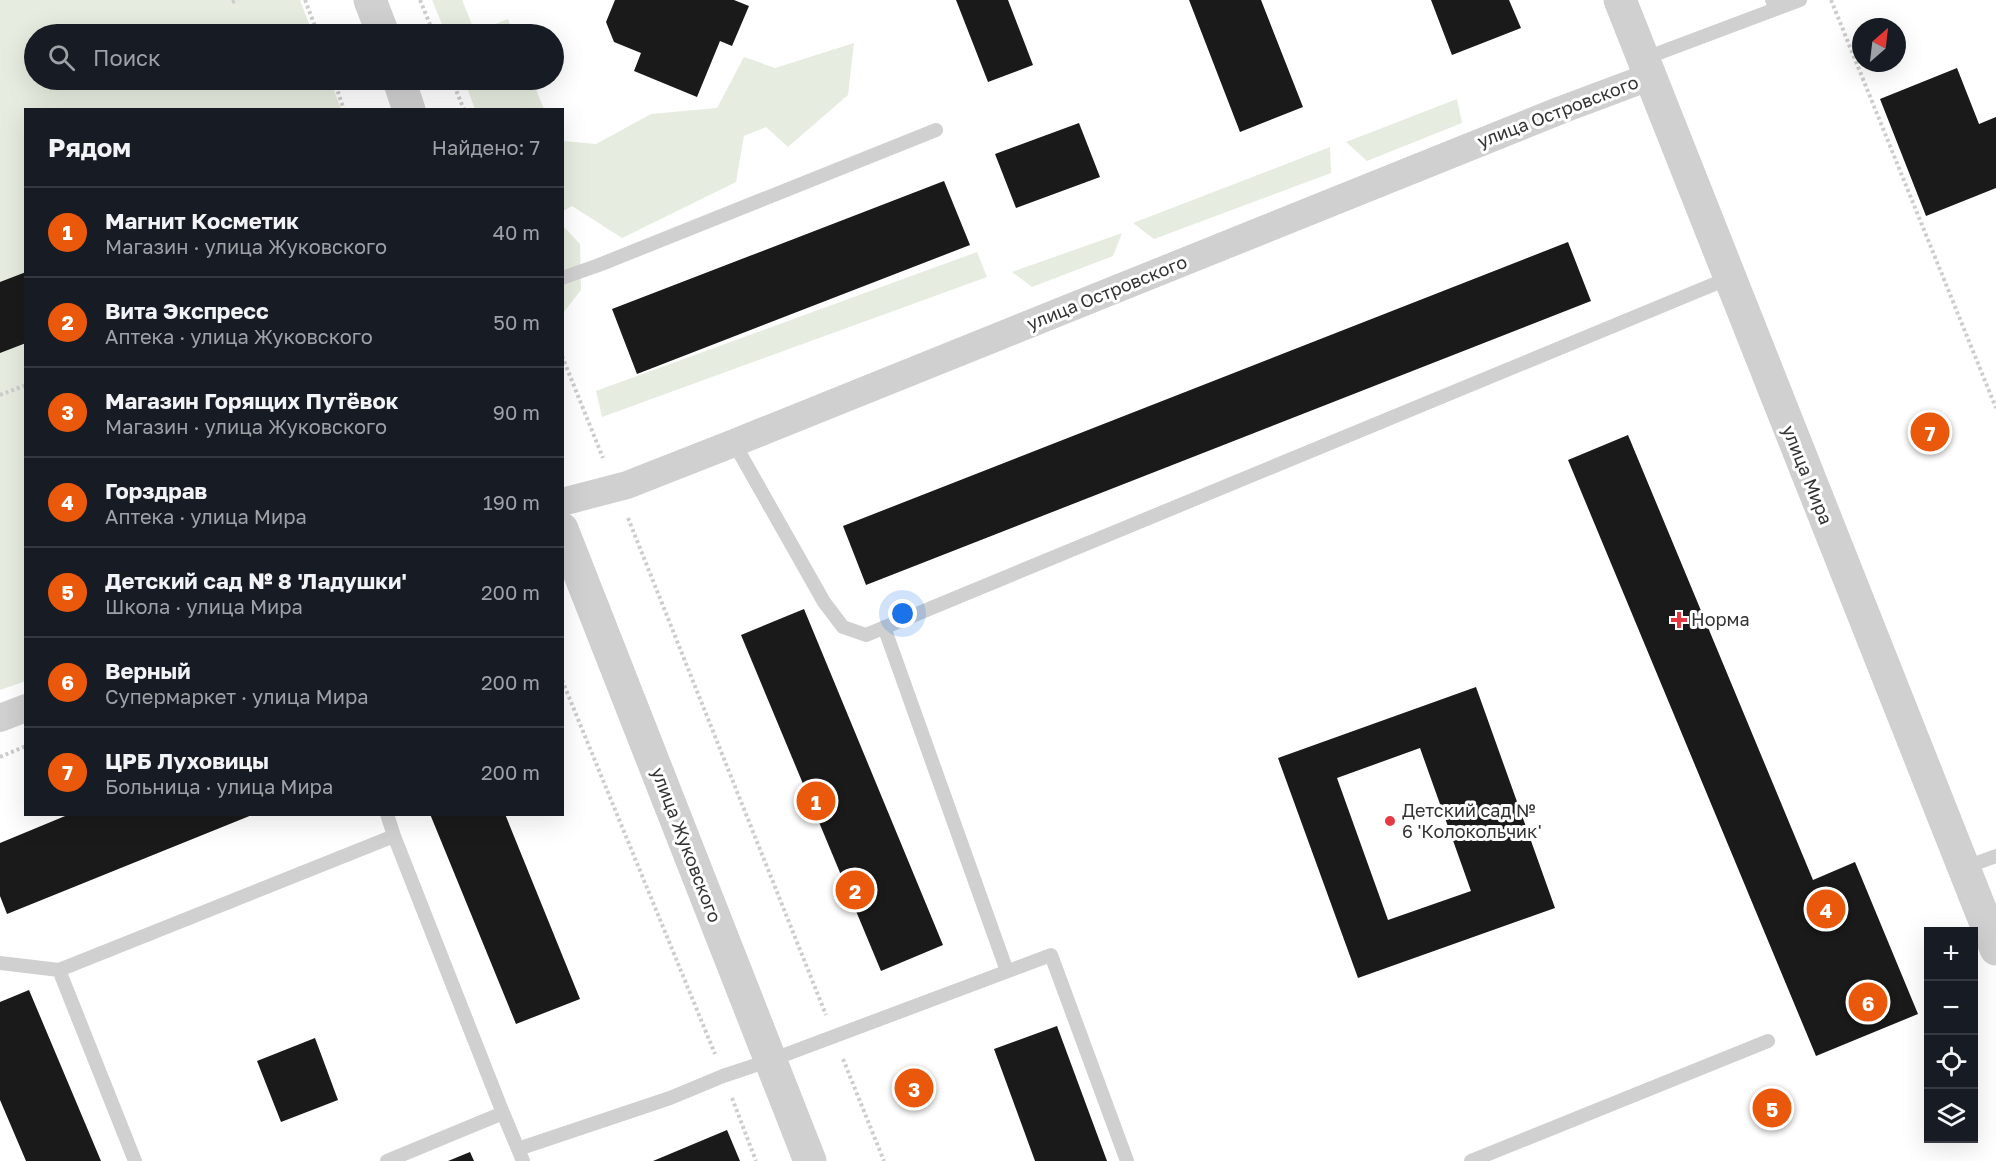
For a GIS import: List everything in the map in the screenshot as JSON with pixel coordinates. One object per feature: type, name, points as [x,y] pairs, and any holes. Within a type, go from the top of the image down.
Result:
[{"type":"street","points":[[370,0],[379,24]]},
{"type":"street","name":"улица Мира","points":[[1620,0],[1996,950]]},
{"type":"street","name":"улица Островского","points":[[564,501],[616,488],[734,443],[1550,114],[1646,68]]},
{"type":"street","points":[[402,90],[408,108]]},
{"type":"street","name":"улица Жуковского","points":[[564,534],[810,1161]]},
{"type":"street","points":[[0,718],[24,709]]},
{"type":"lane","points":[[1646,68],[1774,5],[1800,0]]},
{"type":"lane","points":[[564,277],[599,266],[936,130]]},
{"type":"lane","points":[[734,443],[824,602],[843,627],[866,635],[1729,278]]},
{"type":"lane","points":[[884,627],[1006,971]]},
{"type":"lane","points":[[388,816],[520,1155],[723,1076],[1052,955],[1127,1161]]},
{"type":"lane","points":[[0,963],[59,970],[394,836]]},
{"type":"lane","points":[[1963,868],[1996,856]]},
{"type":"lane","points":[[59,970],[135,1161]]},
{"type":"lane","points":[[1471,1161],[1768,1041]]},
{"type":"lane","points":[[387,1161],[503,1113]]},
{"type":"path","points":[[232,2],[238,0]]},
{"type":"path","points":[[305,0],[314,24]]},
{"type":"path","points":[[420,0],[430,24]]},
{"type":"path","points":[[1831,0],[1996,408]]},
{"type":"path","points":[[337,90],[343,108]]},
{"type":"path","points":[[456,90],[463,108]]},
{"type":"path","points":[[564,361],[884,1161]]},
{"type":"path","points":[[0,395],[24,386]]},
{"type":"path","points":[[564,685],[756,1161]]},
{"type":"path","points":[[0,757],[24,747]]},
{"type":"shaded area","points":[[0,0],[300,0],[309,24],[24,24],[24,90],[334,90],[341,108],[24,108],[24,682],[0,690]]},
{"type":"shaded area","points":[[432,0],[462,0],[472,24],[442,24]]},
{"type":"shaded area","points":[[508,19],[510,24],[495,24]]},
{"type":"shaded area","points":[[854,43],[848,95],[788,147],[766,127],[744,136],[736,182],[622,238],[572,206],[564,210],[564,141],[596,144],[651,114],[717,108],[744,57],[775,68]]},
{"type":"shaded area","points":[[468,90],[536,90],[544,108],[475,108]]},
{"type":"shaded area","points":[[1457,99],[1462,123],[1367,161],[1346,142]]},
{"type":"shaded area","points":[[1330,147],[1331,173],[1154,239],[1133,223]]},
{"type":"shaded area","points":[[564,227],[580,244],[581,290],[564,312]]},
{"type":"shaded area","points":[[1122,233],[1113,256],[1032,287],[1012,272]]},
{"type":"shaded area","points":[[977,252],[987,277],[602,417],[596,391]]},
{"type":"building","points":[[615,0],[734,0],[749,6],[732,46],[720,41],[697,97],[634,71],[641,53],[614,42],[606,22]]},
{"type":"building","points":[[956,0],[1008,0],[1033,65],[988,82]]},
{"type":"building","points":[[1189,0],[1261,0],[1303,107],[1240,132]]},
{"type":"building","points":[[1431,0],[1509,0],[1521,28],[1452,55]]},
{"type":"building","points":[[1957,68],[1979,124],[1996,117],[1996,188],[1926,216],[1880,99]]},
{"type":"building","points":[[1079,123],[1100,177],[1016,208],[995,154]]},
{"type":"building","points":[[944,181],[970,245],[637,374],[612,309]]},
{"type":"building","points":[[1568,242],[1591,301],[866,585],[843,526]]},
{"type":"building","points":[[24,273],[24,344],[0,353],[0,282]]},
{"type":"building","points":[[1628,435],[1813,880],[1855,862],[1918,1014],[1816,1056],[1568,460]]},
{"type":"building","points":[[804,609],[943,945],[881,971],[741,635]]},
{"type":"building","points":[[1476,687],[1555,908],[1358,978],[1278,758]],"holes":[[[1420,748],[1471,891],[1388,920],[1337,778]]]},
{"type":"building","points":[[65,816],[250,816],[7,914],[0,896],[0,843]]},
{"type":"building","points":[[431,816],[506,816],[580,999],[516,1024]]},
{"type":"building","points":[[29,990],[101,1161],[26,1161],[0,1100],[0,1002]]},
{"type":"building","points":[[1057,1026],[1107,1161],[1035,1161],[994,1049]]},
{"type":"building","points":[[315,1038],[338,1100],[281,1122],[257,1061]]},
{"type":"building","points":[[727,1130],[740,1161],[653,1161]]},
{"type":"building","points":[[470,1152],[474,1161],[448,1161]]},
{"type":"place","name":"ЦРБ Луховицы","points":[[1930,432]]},
{"type":"place","name":"Норма","points":[[1679,620]]},
{"type":"place","name":"Магнит Косметик","points":[[816,801]]},
{"type":"place","name":"Детский сад № 6 'Колокольчик'","points":[[1390,821]]},
{"type":"place","name":"Вита Экспресс","points":[[855,890]]},
{"type":"place","name":"Горздрав","points":[[1826,909]]},
{"type":"place","name":"Верный","points":[[1868,1002]]},
{"type":"place","name":"Магазин Горящих Путёвок","points":[[914,1088]]},
{"type":"place","name":"Детский сад № 8 'Ладушки'","points":[[1772,1108]]}]
